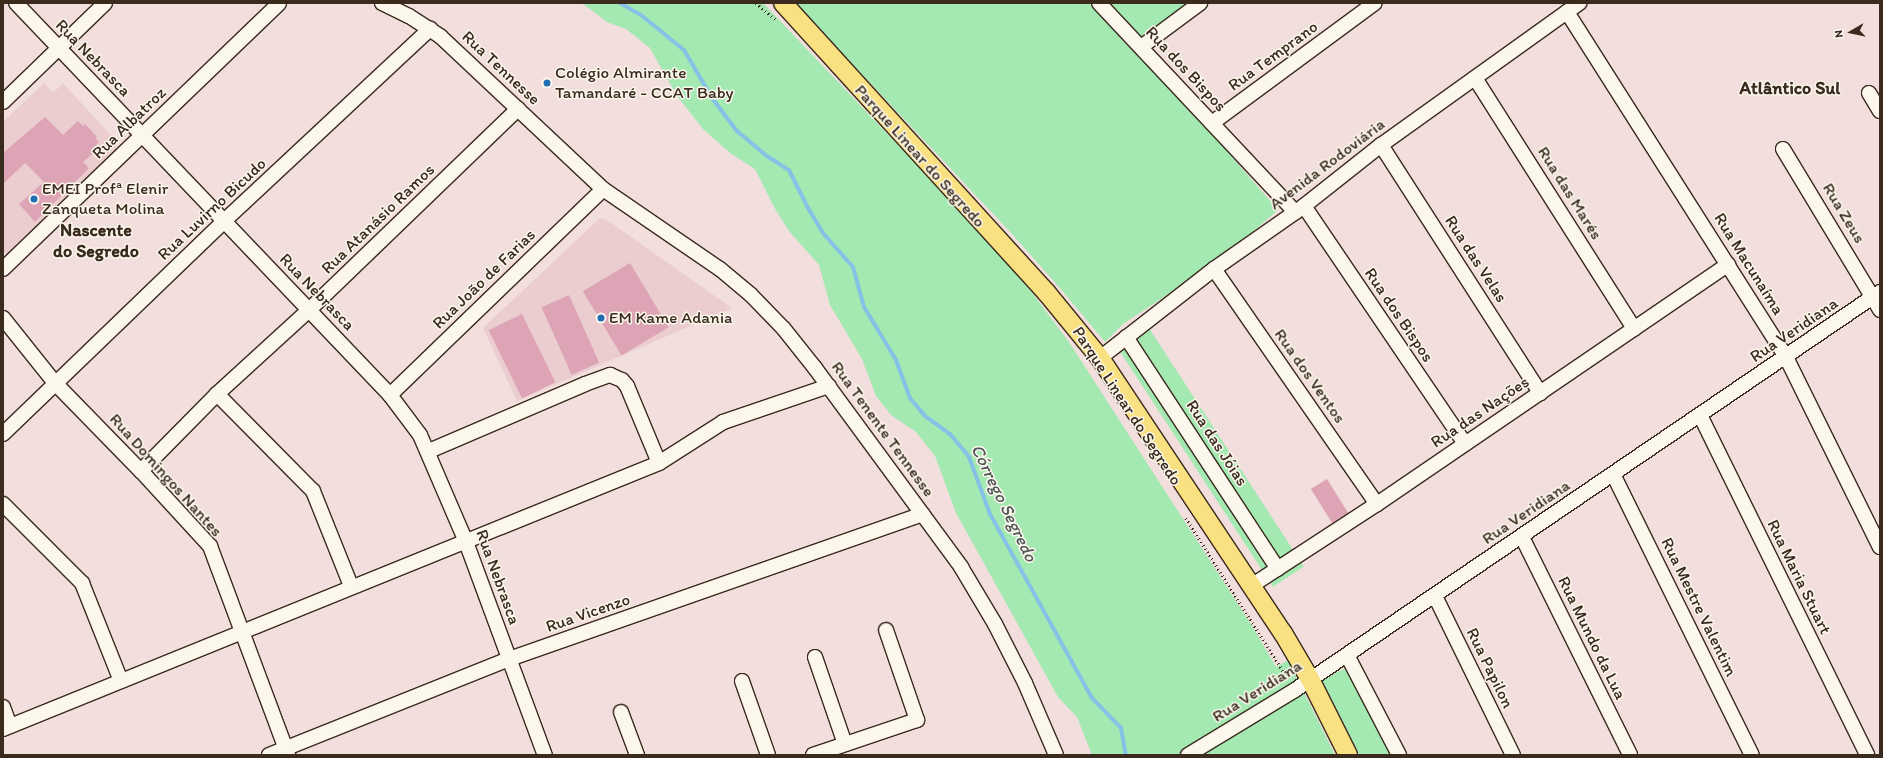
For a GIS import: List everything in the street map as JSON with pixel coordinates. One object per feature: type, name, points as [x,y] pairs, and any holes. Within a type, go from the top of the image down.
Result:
[{"type":"main road","points":[[783,3],[1042,287],[1100,358],[1283,633],[1310,679],[1348,755]]},
{"type":"street","name":"Rua Nebrasca","points":[[16,3],[390,395],[420,435],[429,451],[466,542],[545,755]]},
{"type":"street","points":[[3,102],[105,3]]},
{"type":"street","name":"Rua Albatroz","points":[[3,269],[279,3]]},
{"type":"street","name":"Rua Tennesse","points":[[382,3],[409,16],[441,37],[603,189]]},
{"type":"street","name":"Rua dos Bispos","points":[[1099,3],[1212,123],[1300,209],[1465,444]]},
{"type":"street","points":[[1141,47],[1200,3]]},
{"type":"street","name":"Rua Temprano","points":[[1212,123],[1375,3]]},
{"type":"street","name":"Avenida Rodoviária","points":[[1100,358],[1214,269],[1300,209],[1381,145],[1574,6]]},
{"type":"street","name":"Rua Macunaíma","points":[[1574,6],[1728,265],[1786,357],[1880,547]]},
{"type":"street","name":"Rua Luvirno Bicudo","points":[[3,434],[224,221],[430,29]]},
{"type":"street","name":"Rua das Marés","points":[[1475,78],[1634,328]]},
{"type":"street","points":[[1869,93],[1880,111]]},
{"type":"street","name":"Rua Atanásio Ramos","points":[[141,471],[218,394],[309,310],[518,109]]},
{"type":"street","name":"Rua das Velas","points":[[1381,145],[1540,393]]},
{"type":"street","name":"Rua Zeus","points":[[1783,149],[1877,295],[1880,310]]},
{"type":"street","name":"Rua Tenente Tennesse","points":[[603,189],[720,269],[751,295],[784,329],[829,386],[961,568],[996,624],[1025,683],[1056,755]]},
{"type":"street","name":"Rua João de Farias","points":[[390,395],[603,189]]},
{"type":"street","name":"Rua das Nações","points":[[1251,586],[1377,504],[1728,265]]},
{"type":"street","name":"Rua dos Ventos","points":[[1214,269],[1377,504]]},
{"type":"street","name":"Rua Veridiana","points":[[1188,755],[1295,690],[1877,295]]},
{"type":"street","name":"Rua Domingos Nantes","points":[[3,318],[55,383],[141,471],[210,546],[287,752]]},
{"type":"street","name":"Rua das Jóias","points":[[1126,337],[1278,568]]},
{"type":"street","points":[[429,451],[585,384],[610,375],[622,380],[627,386],[659,463]]},
{"type":"street","points":[[3,707],[7,728],[351,586],[466,542],[659,463],[723,422],[829,386]]},
{"type":"street","points":[[218,394],[313,491],[351,586]]},
{"type":"street","name":"Rua Maria Stuart","points":[[1700,416],[1867,755]]},
{"type":"street","name":"Rua Mestre Valentim","points":[[1613,474],[1752,755]]},
{"type":"street","points":[[3,504],[82,583],[121,681]]},
{"type":"street","name":"Rua Vicenzo","points":[[269,755],[287,752],[509,659],[922,514]]},
{"type":"street","name":"Rua Mundo da Lua","points":[[1522,537],[1630,755]]},
{"type":"street","name":"Rua Papilon","points":[[1435,596],[1513,755]]},
{"type":"street","points":[[813,755],[917,720],[886,630]]},
{"type":"street","points":[[1347,655],[1399,755]]},
{"type":"street","points":[[815,657],[845,744]]},
{"type":"street","points":[[742,681],[768,755]]},
{"type":"street","points":[[621,712],[637,755]]},
{"type":"path","points":[[756,3],[779,24]]},
{"type":"path","points":[[1184,516],[1295,690]]},
{"type":"shaded area","name":"EMEI Profª Elenir Zanqueta Molina","points":[[44,83],[53,93],[63,83],[117,142],[117,148],[7,254],[3,250],[3,122]]},
{"type":"shaded area","name":"EM Kame Adania","points":[[600,218],[607,220],[732,308],[517,401],[483,328]]},
{"type":"green space","points":[[582,3],[762,3],[766,6],[989,241],[1030,290],[1069,342],[1254,629],[1276,667],[1288,660],[1335,755],[1092,755],[1077,717],[1058,697],[956,513],[935,456],[916,432],[891,415],[876,396],[862,359],[830,305],[819,265],[789,231],[774,207],[755,169],[730,153],[703,129],[677,96],[650,48],[626,29],[607,22]]},
{"type":"green space","points":[[795,3],[1187,3],[1131,44],[1278,210],[1220,260],[1123,324],[1105,342],[1012,234]]},
{"type":"green space","points":[[1147,325],[1304,567],[1273,587],[1116,345]]},
{"type":"green space","points":[[1345,668],[1391,755],[1357,755],[1322,681]]},
{"type":"building","points":[[45,117],[63,135],[78,121],[83,126],[85,124],[97,137],[95,138],[99,142],[96,145],[99,148],[83,162],[89,168],[35,222],[19,204],[44,182],[25,163],[3,184],[3,153]]},
{"type":"building","points":[[630,263],[669,327],[621,356],[583,291]]},
{"type":"building","points":[[569,295],[599,363],[572,375],[542,307]]},
{"type":"building","points":[[522,314],[555,382],[522,399],[489,330]]},
{"type":"building","points":[[1327,479],[1348,513],[1332,523],[1311,489]]},
{"type":"waterway","name":"Córrego Segredo","points":[[620,3],[641,15],[684,50],[712,98],[737,131],[764,154],[789,170],[808,208],[823,233],[853,267],[864,307],[896,360],[910,398],[925,416],[950,434],[969,457],[990,514],[1092,698],[1121,728],[1126,755]]},
{"type":"place","name":"Colégio Almirante Tamandaré - CCAT Baby","points":[[547,83]]},
{"type":"place","name":"EMEI Profª Elenir Zanqueta Molina","points":[[34,199]]},
{"type":"place","name":"EM Kame Adania","points":[[601,318]]},
{"type":"district","name":"Atlântico Sul","points":[[1790,88]]},
{"type":"district","name":"Nascente do Segredo","points":[[96,241]]}]
